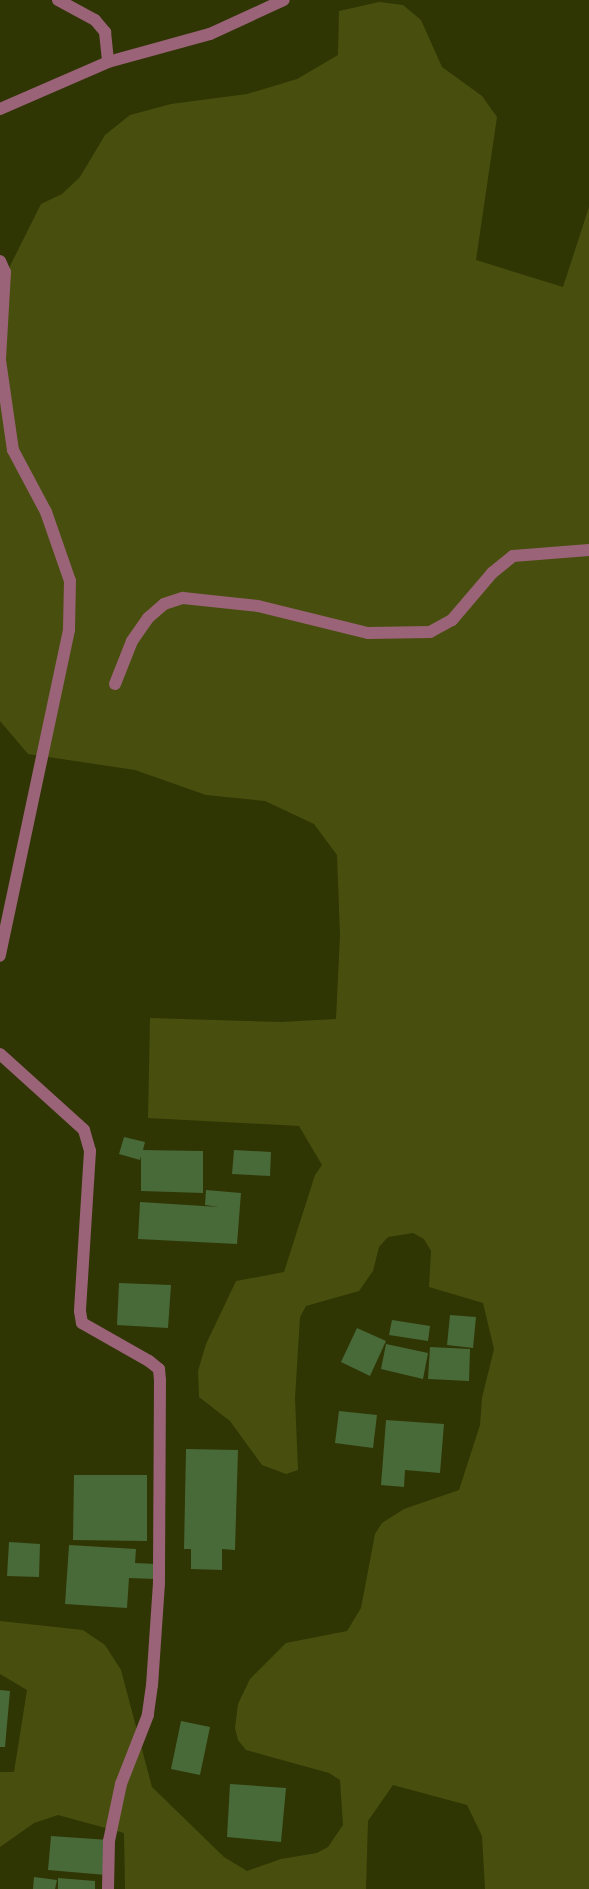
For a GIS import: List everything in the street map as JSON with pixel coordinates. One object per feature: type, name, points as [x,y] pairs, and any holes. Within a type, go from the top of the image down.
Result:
[{"type":"street","points":[[58,0],[95,20],[105,32],[108,62]]},
{"type":"street","points":[[0,109],[108,62],[210,34],[284,0]]},
{"type":"street","points":[[0,261],[5,272],[0,359],[13,450],[46,512],[70,581],[69,630],[0,956]]},
{"type":"street","points":[[115,684],[132,641],[148,618],[164,604],[183,598],[258,606],[368,633],[430,632],[452,620],[492,573],[513,556],[589,549]]},
{"type":"street","points":[[0,1054],[84,1130],[90,1151],[80,1311],[82,1323],[149,1360],[159,1369],[159,1583],[152,1685],[148,1715],[121,1784],[109,1841],[108,1889]]},
{"type":"green space","points":[[379,2],[403,5],[421,20],[442,67],[482,96],[497,117],[476,260],[563,287],[589,207],[589,1889],[485,1889],[482,1836],[467,1805],[393,1785],[368,1821],[366,1889],[125,1889],[124,1833],[58,1815],[34,1823],[0,1847],[0,1772],[14,1772],[27,1690],[0,1674],[0,1621],[83,1630],[105,1645],[121,1670],[152,1787],[224,1857],[247,1871],[281,1859],[317,1853],[328,1847],[343,1825],[340,1780],[329,1773],[246,1750],[238,1740],[235,1728],[238,1704],[250,1679],[286,1643],[347,1631],[361,1608],[375,1534],[382,1523],[404,1509],[459,1490],[480,1425],[482,1398],[494,1349],[483,1303],[429,1287],[431,1251],[424,1239],[413,1233],[388,1237],[379,1247],[373,1271],[359,1291],[306,1306],[300,1317],[295,1398],[298,1470],[286,1474],[262,1465],[230,1421],[199,1397],[198,1371],[206,1344],[236,1281],[284,1272],[315,1175],[322,1165],[299,1126],[148,1118],[150,1018],[281,1022],[336,1019],[340,935],[337,855],[314,824],[265,801],[206,795],[135,770],[28,754],[0,721],[0,286],[41,204],[62,194],[80,177],[105,135],[130,115],[171,104],[247,94],[297,79],[338,55],[339,11]]},
{"type":"building","points":[[124,1137],[145,1142],[143,1150],[203,1151],[203,1193],[141,1191],[141,1156],[140,1160],[119,1154]]},
{"type":"building","points":[[234,1150],[271,1152],[270,1176],[232,1174]]},
{"type":"building","points":[[206,1190],[241,1193],[237,1244],[138,1239],[140,1202],[219,1207],[205,1205]]},
{"type":"building","points":[[119,1283],[171,1285],[168,1328],[117,1325]]},
{"type":"building","points":[[450,1315],[476,1317],[473,1348],[447,1345]]},
{"type":"building","points":[[392,1320],[430,1326],[428,1341],[389,1335]]},
{"type":"building","points":[[357,1328],[386,1341],[370,1376],[341,1362]]},
{"type":"building","points":[[386,1344],[428,1353],[423,1379],[381,1369]]},
{"type":"building","points":[[430,1347],[470,1349],[469,1381],[428,1379]]},
{"type":"building","points":[[339,1411],[377,1415],[373,1448],[335,1443]]},
{"type":"building","points":[[386,1420],[444,1424],[440,1473],[405,1470],[404,1487],[381,1485]]},
{"type":"building","points":[[186,1449],[238,1450],[235,1550],[222,1549],[222,1570],[191,1569],[191,1549],[184,1549]]},
{"type":"building","points":[[74,1475],[147,1475],[147,1541],[73,1540]]},
{"type":"building","points":[[9,1542],[40,1544],[39,1577],[7,1576]]},
{"type":"building","points":[[69,1545],[136,1549],[135,1563],[156,1564],[155,1579],[129,1578],[127,1608],[65,1604]]},
{"type":"building","points":[[0,1690],[10,1691],[5,1747],[0,1747]]},
{"type":"building","points":[[181,1721],[210,1727],[200,1775],[171,1769]]},
{"type":"building","points":[[230,1784],[286,1788],[281,1842],[227,1837]]},
{"type":"building","points":[[51,1836],[109,1840],[106,1875],[48,1870]]},
{"type":"building","points":[[34,1877],[57,1880],[55,1889],[33,1889]]},
{"type":"building","points":[[58,1878],[95,1881],[95,1889],[58,1889]]}]
